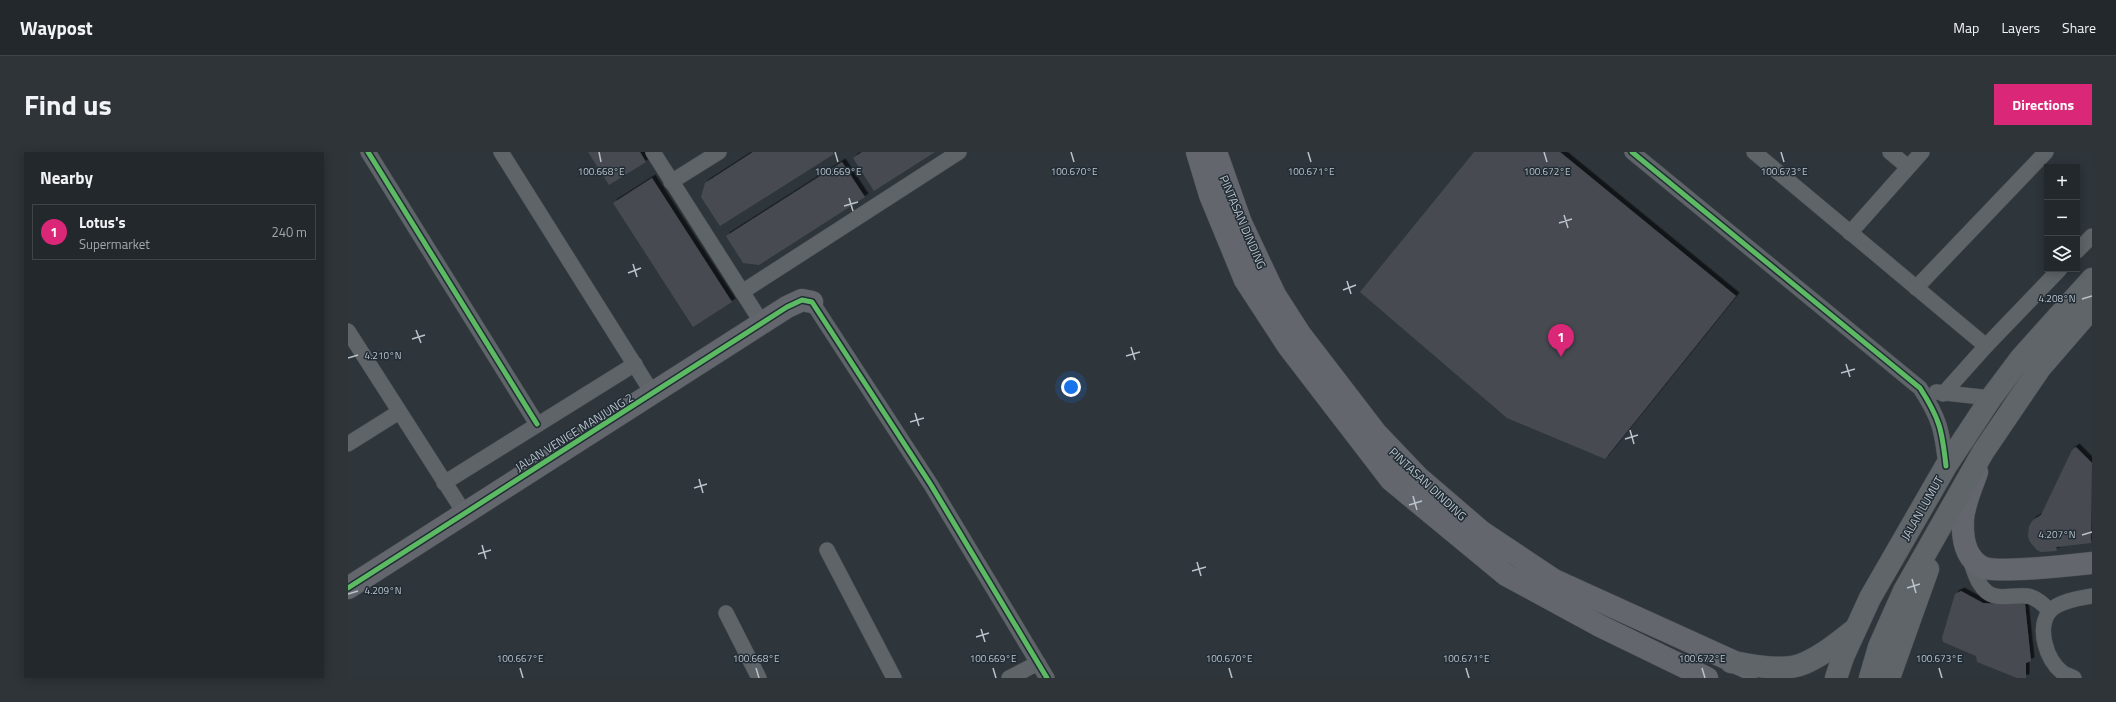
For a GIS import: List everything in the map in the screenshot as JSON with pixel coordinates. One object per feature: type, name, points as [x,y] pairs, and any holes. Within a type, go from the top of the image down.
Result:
[{"type":"main road","name":"PINTASAN DINDING","points":[[1197,152],[1210,195],[1245,280],[1288,346],[1391,480],[1506,575],[1600,626],[1707,678]]},
{"type":"main road","name":"PINTASAN DINDING","points":[[1216,152],[1241,223],[1275,295],[1300,334],[1376,433],[1418,477],[1482,532],[1554,580],[1732,662],[1773,678]]},
{"type":"main road","name":"JALAN LUMUT","points":[[1836,678],[1843,657],[1870,598],[1946,466],[1991,398],[2021,358],[2092,279]]},
{"type":"main road","name":"JALAN VENICE MANJUNG 2","points":[[348,588],[654,394],[787,307],[802,300],[812,302]]},
{"type":"main road","points":[[1870,678],[1879,647],[1904,591],[1983,452],[2040,368],[2092,308]]},
{"type":"main road","points":[[1983,452],[1963,518],[1963,536],[1968,555],[1983,568],[2007,570],[2092,563]]},
{"type":"main road","points":[[1889,678],[1944,521]]},
{"type":"main road","points":[[1732,662],[1782,667],[1805,663],[1825,651],[1858,627]]},
{"type":"street","points":[[368,152],[537,424]]},
{"type":"street","points":[[502,152],[654,394]]},
{"type":"street","points":[[652,152],[762,323]]},
{"type":"street","points":[[671,182],[719,152]]},
{"type":"street","points":[[742,292],[959,152]]},
{"type":"street","points":[[1190,152],[1210,195]]},
{"type":"street","points":[[1632,152],[1920,388],[1936,412],[1940,424],[1946,466]]},
{"type":"street","points":[[1754,152],[1986,346]]},
{"type":"street","points":[[1890,152],[1908,167]]},
{"type":"street","points":[[1850,233],[1922,152]]},
{"type":"street","points":[[1916,288],[2046,152]]},
{"type":"street","points":[[2080,249],[2092,236]]},
{"type":"street","points":[[1943,394],[1986,346],[2057,272]]},
{"type":"street","points":[[812,302],[931,485],[1047,678]]},
{"type":"street","points":[[348,331],[465,514]]},
{"type":"street","points":[[444,483],[635,364]]},
{"type":"street","points":[[1920,388],[1943,394],[1991,398]]},
{"type":"street","points":[[348,444],[399,412]]},
{"type":"street","points":[[827,550],[894,678]]},
{"type":"street","points":[[1968,555],[1980,584],[1988,594],[1998,598],[2028,596],[2038,600],[2050,611]]},
{"type":"street","points":[[2074,678],[2063,672],[2052,660],[2045,642],[2042,627],[2050,611],[2071,600],[2092,596]]},
{"type":"street","points":[[726,613],[759,678]]},
{"type":"street","points":[[1009,678],[1038,663]]},
{"type":"building","points":[[588,152],[640,152],[646,162],[609,185]]},
{"type":"building","points":[[753,152],[833,152],[834,154],[720,226],[701,197],[705,183]]},
{"type":"building","points":[[862,152],[935,152],[874,191],[853,158]]},
{"type":"building","points":[[1474,152],[1560,152],[1736,296],[1605,459],[1507,418],[1360,292]]},
{"type":"building","points":[[842,162],[865,197],[759,265],[743,263],[726,236]]},
{"type":"building","points":[[652,178],[732,302],[693,327],[613,203]]},
{"type":"building","points":[[2076,447],[2092,463],[2091,543],[2056,547],[2057,551],[2041,552],[2037,550],[2030,542],[2028,537],[2029,526],[2033,520],[2041,515],[2072,450]]},
{"type":"building","points":[[1961,591],[1983,603],[2002,604],[2022,601],[2025,604],[2031,661],[2026,663],[2026,678],[2017,678],[1977,662],[1976,656],[1943,642],[1942,638],[1955,594]]},
{"type":"cycle path","points":[[368,152],[537,424]]},
{"type":"cycle path","points":[[1632,152],[1920,388],[1932,408],[1939,425],[1946,466]]},
{"type":"cycle path","points":[[348,588],[787,307],[802,300],[812,302],[931,485],[1047,678]]},
{"type":"place","name":"Lotus's","points":[[1561,357]]}]
